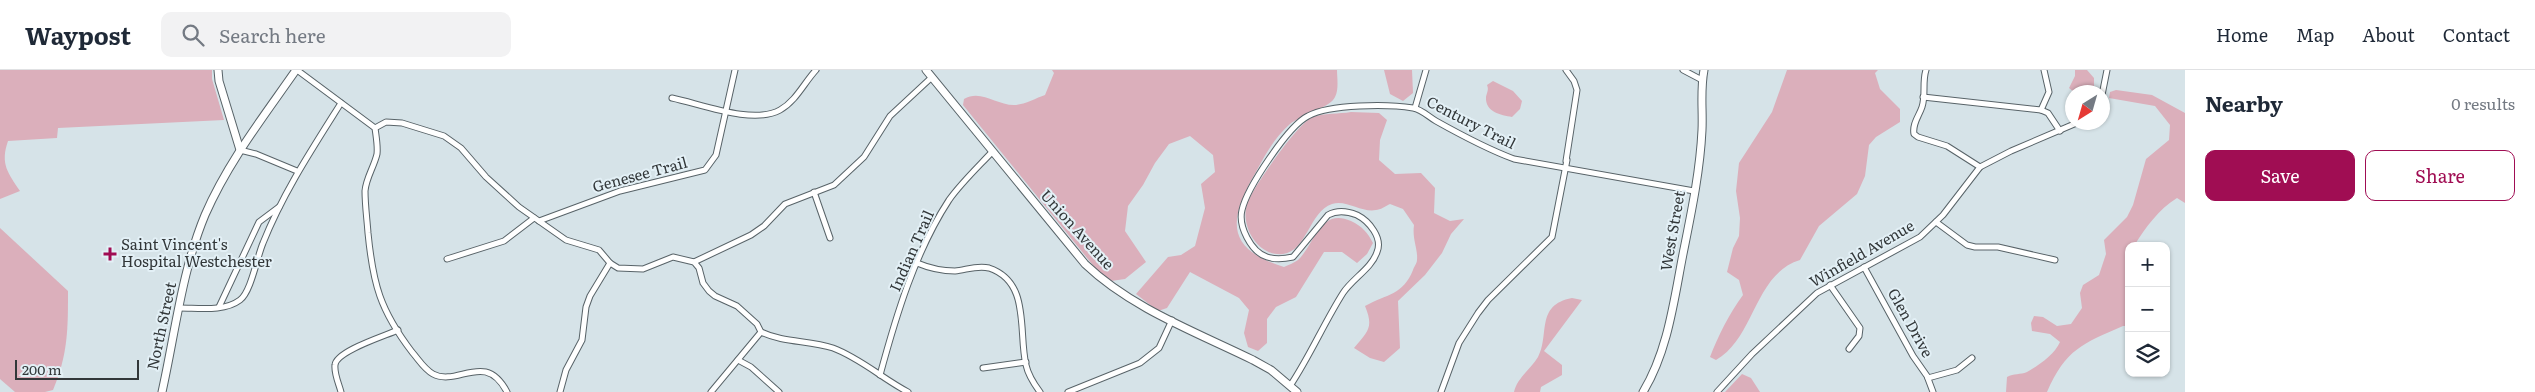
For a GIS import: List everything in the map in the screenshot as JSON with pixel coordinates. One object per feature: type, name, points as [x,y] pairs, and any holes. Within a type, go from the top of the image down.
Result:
[{"type":"street","points":[[218,70],[219,81],[240,150],[256,154],[297,171]]},
{"type":"street","points":[[297,70],[375,128]]},
{"type":"street","name":"North Street","points":[[162,392],[195,245],[205,215],[240,150],[297,70]]},
{"type":"street","name":"Genesee Trail","points":[[446,259],[504,241],[537,220],[620,191],[705,170],[716,156],[735,70]]},
{"type":"street","points":[[672,98],[754,116],[776,112],[794,98],[816,70]]},
{"type":"street","name":"Union Avenue","points":[[926,70],[1080,258],[1102,280],[1126,297],[1271,370],[1297,392]]},
{"type":"street","points":[[1415,108],[1426,70]]},
{"type":"street","points":[[1441,392],[1459,345],[1478,313],[1495,293],[1552,238],[1563,168],[1567,160],[1577,90],[1574,81],[1566,70]]},
{"type":"street","points":[[1683,70],[1702,80]]},
{"type":"street","name":"West Street","points":[[1644,392],[1658,362],[1675,296],[1694,191],[1702,129],[1702,80],[1704,70]]},
{"type":"street","points":[[1926,70],[1923,97],[1913,129],[1918,137],[1947,146],[1980,168]]},
{"type":"street","points":[[2041,110],[2049,92],[2044,70]]},
{"type":"street","points":[[2104,85],[2107,70]]},
{"type":"street","points":[[694,262],[751,235],[764,226],[785,204],[834,185],[858,164],[885,122],[932,77]]},
{"type":"street","points":[[1923,97],[2041,110],[2048,113],[2060,131]]},
{"type":"street","points":[[180,308],[219,307],[232,304],[244,296],[263,242],[297,171],[341,103]]},
{"type":"street","name":"Century Trail","points":[[1290,386],[1344,292],[1377,253],[1377,237],[1370,226],[1360,216],[1345,212],[1333,212],[1321,222],[1303,248],[1293,257],[1267,258],[1256,250],[1246,235],[1241,216],[1244,203],[1278,146],[1306,117],[1330,108],[1415,108],[1491,150],[1514,159],[1694,191]]},
{"type":"street","points":[[375,128],[386,122],[402,122],[444,136],[461,148],[497,188],[537,220],[571,243],[599,250],[610,263],[630,270],[654,266],[673,257],[694,262],[699,268],[703,284],[709,291],[715,296],[737,306],[757,324],[761,332],[782,340],[813,342],[835,349],[908,392]]},
{"type":"street","points":[[375,128],[376,156],[365,192],[371,265],[376,289],[398,330],[423,366],[432,373],[444,377],[473,370],[480,371],[498,379],[507,392]]},
{"type":"street","name":"Winfield Avenue","points":[[1717,392],[1766,340],[1817,293],[1920,237],[1936,222],[1980,168],[2011,151],[2065,128]]},
{"type":"street","name":"Indian Trail","points":[[880,375],[895,320],[918,263],[949,200],[992,152]]},
{"type":"street","points":[[814,192],[830,238]]},
{"type":"street","points":[[219,307],[260,222],[279,207]]},
{"type":"street","points":[[1936,222],[1966,245],[1998,247],[2055,260]]},
{"type":"street","points":[[560,392],[566,370],[582,340],[586,307],[590,296],[610,263]]},
{"type":"street","points":[[918,263],[939,270],[954,271],[975,267],[988,268],[1007,280],[1020,302],[1026,362],[1040,392]]},
{"type":"street","name":"Glen Drive","points":[[1864,267],[1928,378],[1933,392]]},
{"type":"street","points":[[1830,285],[1860,328],[1859,336],[1849,349]]},
{"type":"street","points":[[1068,392],[1140,363],[1159,348],[1172,320]]},
{"type":"street","points":[[342,392],[335,366],[337,360],[353,349],[398,330]]},
{"type":"street","points":[[711,392],[761,332]]},
{"type":"street","points":[[1928,378],[1957,370],[1972,358]]},
{"type":"street","points":[[738,360],[751,367],[779,392]]},
{"type":"street","points":[[983,368],[1026,362]]},
{"type":"shaded area","points":[[0,70],[212,70],[212,79],[224,120],[58,128],[57,138],[8,141],[5,156],[6,168],[20,191],[0,199]]},
{"type":"shaded area","points":[[1052,70],[1337,70],[1337,91],[1332,101],[1290,124],[1267,151],[1241,202],[1237,216],[1237,229],[1241,240],[1250,250],[1264,259],[1284,267],[1298,260],[1325,223],[1332,219],[1341,218],[1355,223],[1367,233],[1373,243],[1367,254],[1357,263],[1342,252],[1324,252],[1296,297],[1276,307],[1267,319],[1267,343],[1258,351],[1248,347],[1244,333],[1249,310],[1239,298],[1190,272],[1167,308],[1158,311],[1136,294],[1168,257],[1181,255],[1195,246],[1205,208],[1201,184],[1215,172],[1213,155],[1190,136],[1169,144],[1128,206],[1125,231],[1146,262],[1125,279],[1111,281],[1096,269],[963,105],[964,99],[970,96],[983,97],[1014,105],[1030,101],[1045,95],[1054,73]]},
{"type":"shaded area","points":[[1384,70],[1412,70],[1413,93],[1403,101],[1390,94]]},
{"type":"shaded area","points":[[1787,70],[1878,70],[1875,73],[1880,89],[1900,109],[1900,122],[1876,137],[1869,145],[1865,176],[1857,194],[1819,226],[1800,260],[1785,267],[1773,278],[1763,292],[1739,337],[1729,350],[1716,360],[1710,357],[1713,349],[1720,333],[1743,295],[1739,280],[1727,272],[1733,248],[1739,236],[1740,218],[1736,191],[1739,163],[1772,112]]},
{"type":"shaded area","points":[[2075,70],[2087,70],[2094,78],[2094,85],[2070,85],[2075,76]]},
{"type":"shaded area","points":[[1493,81],[1513,91],[1522,101],[1520,109],[1512,117],[1494,112],[1488,106],[1486,102],[1487,85]]},
{"type":"shaded area","points":[[2116,90],[2152,95],[2185,113],[2185,203],[2177,198],[2170,202],[2153,219],[2137,242],[2125,242],[2125,326],[2086,343],[2077,350],[2061,366],[2047,392],[2006,392],[2007,377],[2024,373],[2031,369],[2046,359],[2058,346],[2060,342],[2050,334],[2032,331],[2031,323],[2034,316],[2043,317],[2057,326],[2071,324],[2082,308],[2080,293],[2083,285],[2099,275],[2106,254],[2104,240],[2127,217],[2133,205],[2146,159],[2169,140],[2170,125],[2155,106],[2110,98],[2110,92]]},
{"type":"shaded area","points":[[1351,112],[1379,113],[1387,120],[1380,140],[1379,160],[1395,174],[1421,173],[1435,188],[1434,213],[1450,221],[1464,219],[1451,234],[1442,253],[1425,275],[1398,301],[1400,348],[1384,362],[1370,358],[1354,348],[1368,329],[1369,319],[1365,306],[1399,289],[1409,278],[1417,262],[1414,225],[1403,209],[1390,204],[1379,209],[1365,210],[1343,203],[1332,204],[1324,208],[1318,215],[1298,246],[1283,254],[1274,254],[1266,251],[1259,245],[1253,238],[1246,222],[1247,204],[1251,196],[1266,171],[1297,130],[1313,117]]},
{"type":"shaded area","points":[[0,228],[68,291],[66,341],[62,365],[53,390],[45,392],[15,392],[0,379]]},
{"type":"shaded area","points":[[1572,298],[1582,300],[1544,351],[1562,365],[1562,375],[1541,387],[1540,392],[1514,392],[1518,382],[1538,357],[1548,314],[1560,302]]},
{"type":"shaded area","points":[[1742,374],[1751,378],[1760,392],[1725,392]]},
{"type":"place","name":"Saint Vincent's Hospital Westchester","points":[[110,254]]}]
